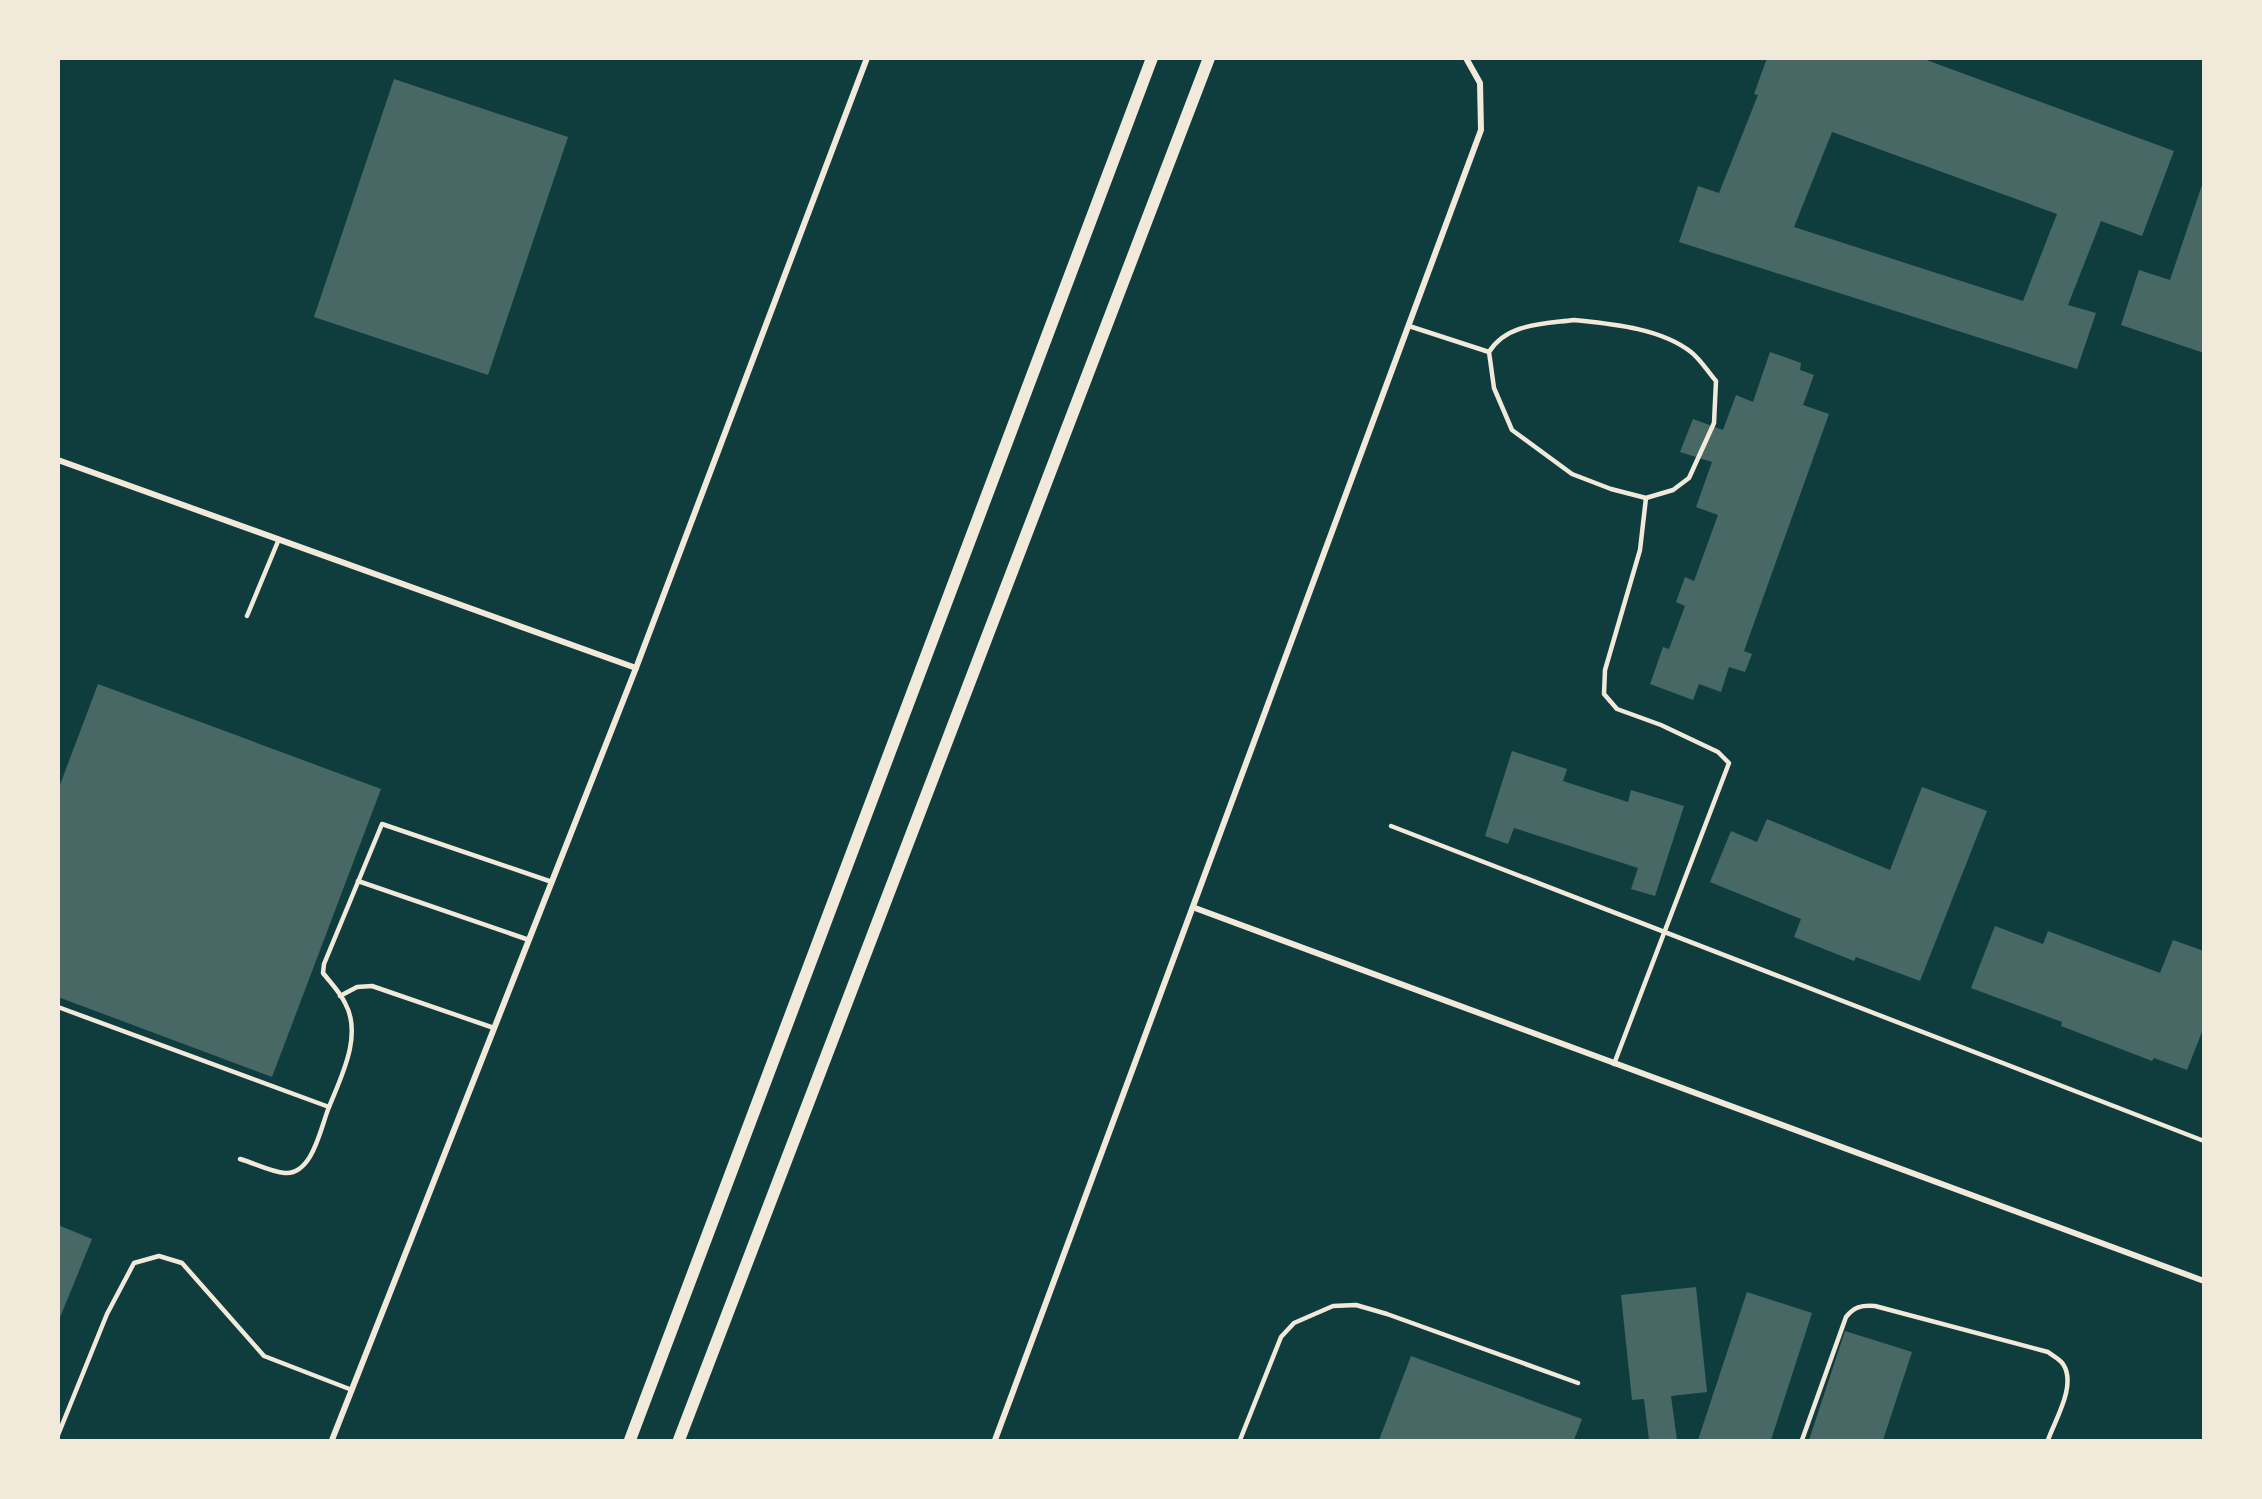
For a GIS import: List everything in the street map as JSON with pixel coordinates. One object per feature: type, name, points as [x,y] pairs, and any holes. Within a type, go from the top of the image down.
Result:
[{"type":"main road","points":[[630,1440],[1152,58]]},
{"type":"main road","points":[[679,1440],[1209,58]]},
{"type":"street","points":[[332,1440],[636,668],[867,58]]},
{"type":"street","points":[[995,1440],[1195,908],[1481,130],[1480,83],[1466,58]]},
{"type":"street","points":[[58,460],[636,668]]},
{"type":"street","points":[[1195,908],[2204,1281]]},
{"type":"lane","points":[[1574,320],[1616,324],[1664,338],[1692,353],[1716,381],[1714,423],[1689,478],[1673,490],[1646,498],[1611,489],[1572,474],[1512,429],[1494,388],[1489,352],[1505,334],[1530,326],[1574,320]]},
{"type":"lane","points":[[1409,326],[1489,352]]},
{"type":"lane","points":[[1614,1064],[1729,763],[1718,752],[1660,725],[1617,709],[1604,694],[1605,670],[1640,550],[1646,498]]},
{"type":"lane","points":[[246,616],[279,539]]},
{"type":"lane","points":[[240,1159],[285,1173],[299,1171],[307,1162],[346,1065],[352,1022],[345,1003],[323,973],[324,964],[382,824],[552,882]]},
{"type":"lane","points":[[1391,826],[2204,1141]]},
{"type":"lane","points":[[358,882],[529,940]]},
{"type":"lane","points":[[340,996],[357,987],[372,986],[494,1028]]},
{"type":"lane","points":[[58,1007],[329,1107]]},
{"type":"lane","points":[[58,1435],[107,1314],[134,1263],[159,1256],[182,1263],[264,1356],[352,1390]]},
{"type":"lane","points":[[1240,1440],[1281,1336],[1294,1323],[1333,1306],[1356,1305],[1387,1314],[1578,1383]]},
{"type":"lane","points":[[1802,1440],[1846,1317],[1853,1308],[1863,1305],[1875,1305],[2048,1352],[2062,1362],[2067,1375],[2066,1391],[2048,1440]]},
{"type":"building","points":[[1767,58],[1921,58],[2174,151],[2142,236],[2101,221],[2068,305],[2096,313],[2077,369],[1679,242],[1698,186],[1719,193],[1758,95],[1754,94]],"holes":[[[1832,132],[2057,214],[2023,301],[1794,227]]]},
{"type":"building","points":[[394,79],[568,137],[488,375],[314,317]]},
{"type":"building","points":[[2203,182],[2204,353],[2121,325],[2139,270],[2170,280]]},
{"type":"building","points":[[1770,352],[1801,363],[1800,370],[1814,375],[1803,405],[1829,414],[1744,651],[1752,654],[1745,672],[1729,667],[1721,692],[1699,684],[1693,700],[1650,684],[1663,647],[1669,649],[1685,606],[1676,602],[1685,577],[1694,581],[1718,515],[1696,507],[1712,462],[1680,452],[1693,419],[1723,430],[1736,395],[1753,402]]},
{"type":"building","points":[[98,684],[381,789],[272,1077],[58,997],[58,790]]},
{"type":"building","points":[[1512,751],[1567,769],[1563,781],[1628,802],[1631,790],[1684,806],[1655,896],[1631,889],[1638,868],[1514,828],[1508,844],[1485,836]]},
{"type":"building","points":[[1922,787],[1987,811],[1920,981],[1856,957],[1854,961],[1794,937],[1801,919],[1710,882],[1731,831],[1757,842],[1767,819],[1890,870]]},
{"type":"building","points":[[1995,926],[2043,944],[2048,931],[2160,973],[2173,940],[2204,951],[2204,1027],[2187,1070],[2154,1058],[2152,1061],[2061,1026],[2062,1022],[1971,988]]},
{"type":"building","points":[[58,1225],[92,1239],[59,1320],[58,1320]]},
{"type":"building","points":[[1696,1287],[1707,1392],[1671,1396],[1677,1440],[1649,1440],[1644,1399],[1632,1400],[1621,1295]]},
{"type":"building","points":[[1747,1292],[1812,1313],[1771,1440],[1698,1440]]},
{"type":"building","points":[[1845,1331],[1912,1352],[1883,1440],[1809,1440]]},
{"type":"building","points":[[1411,1356],[1582,1419],[1574,1440],[1379,1440]]}]
